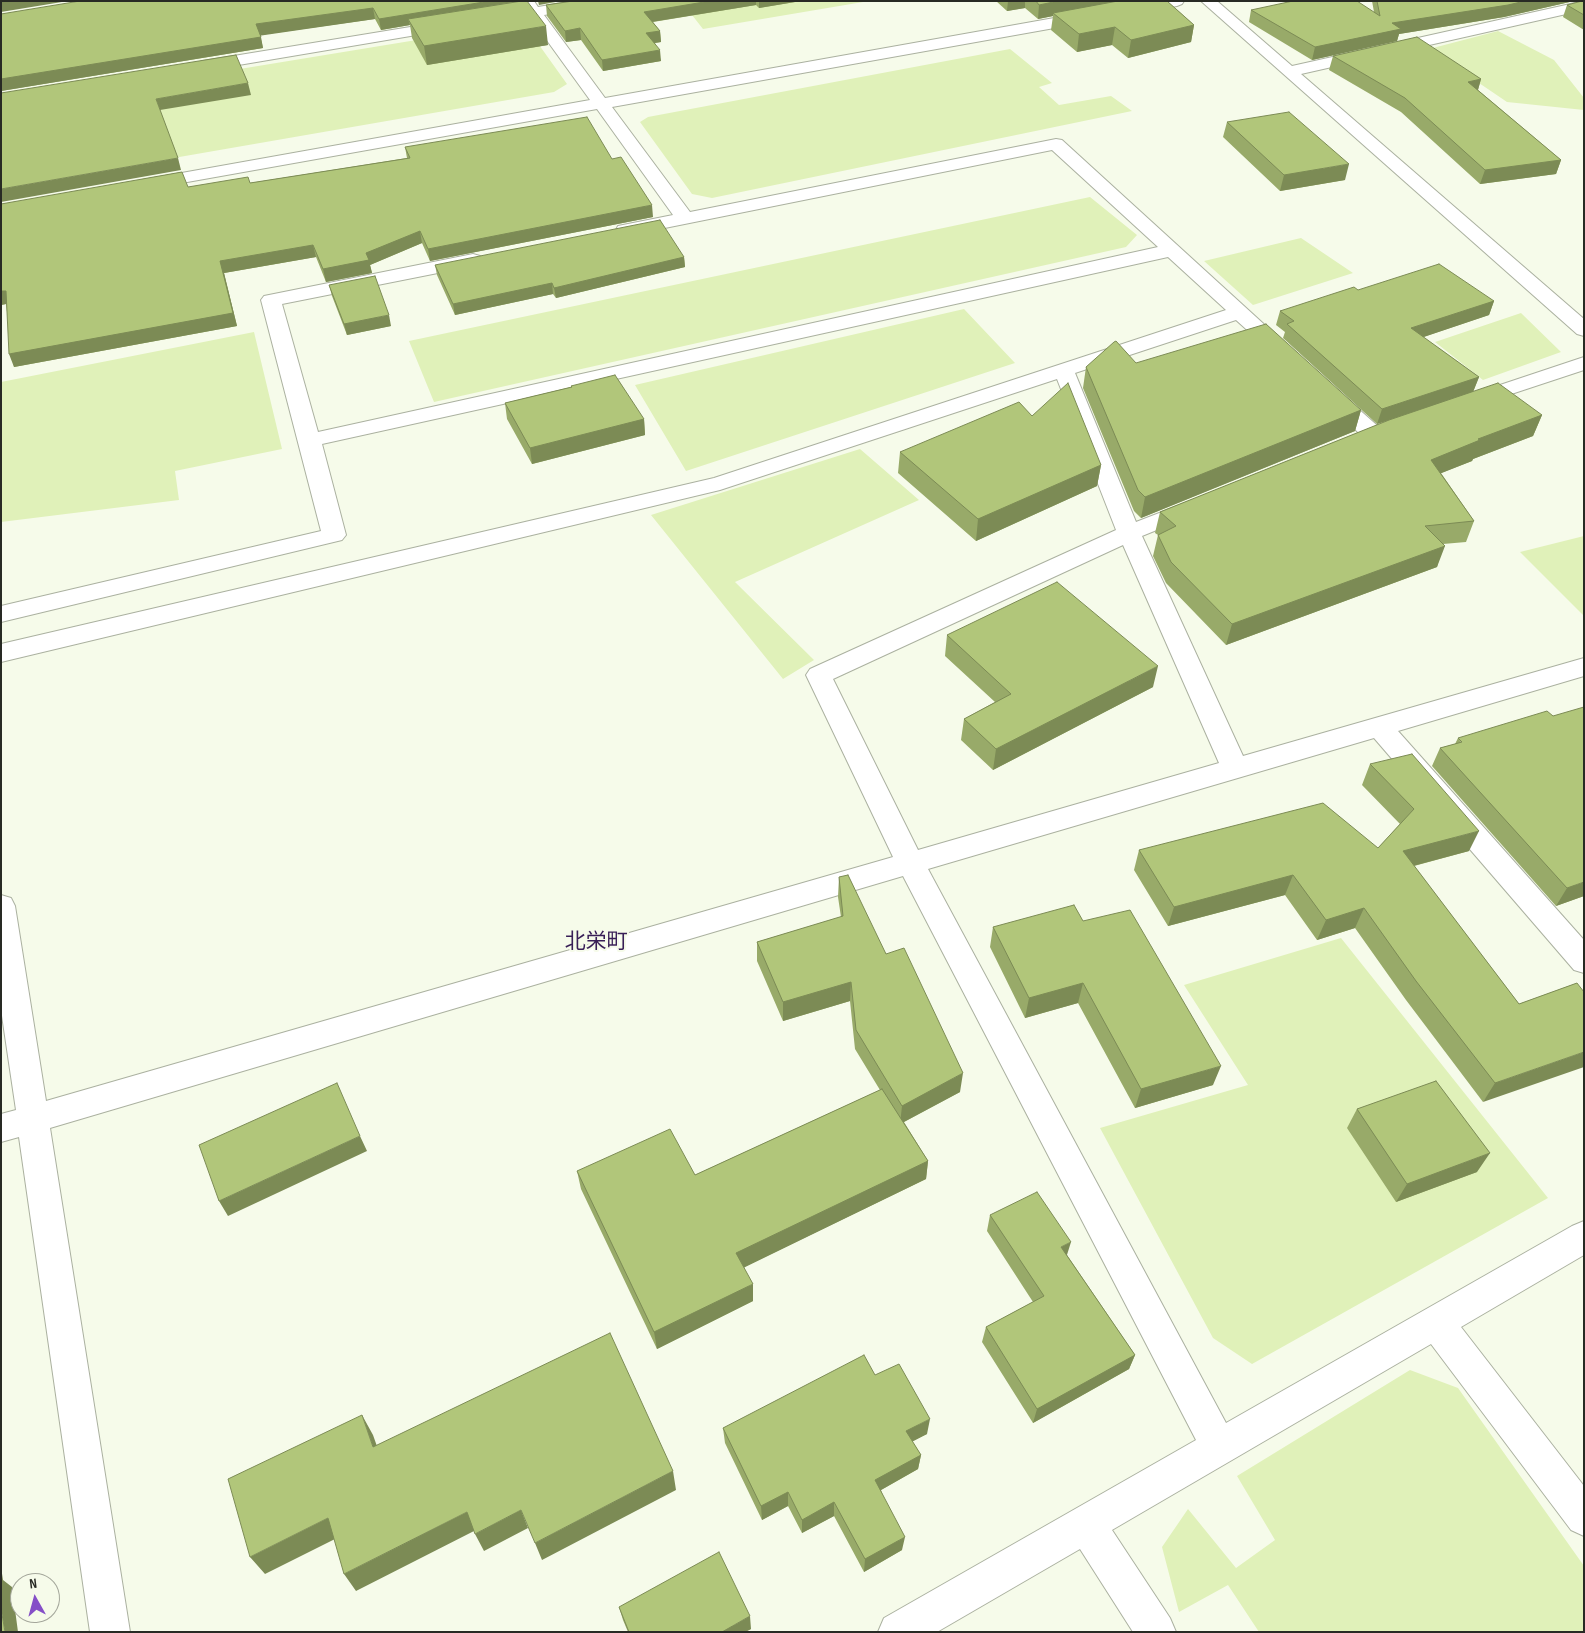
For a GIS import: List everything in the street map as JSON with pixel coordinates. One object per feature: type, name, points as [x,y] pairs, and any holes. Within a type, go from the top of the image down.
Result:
[{"type":"street","points":[[484,20],[530,7],[603,1]]},
{"type":"street","points":[[129,187],[1177,1]]},
{"type":"street","points":[[1208,1],[1584,330]]},
{"type":"street","points":[[1288,72],[1584,5]]},
{"type":"street","points":[[530,7],[685,218]]},
{"type":"street","points":[[189,68],[465,24]]},
{"type":"street","points":[[608,233],[1056,144],[1296,363]]},
{"type":"street","points":[[310,440],[1172,250]]},
{"type":"street","points":[[1,614],[334,535],[271,300],[493,256]]},
{"type":"street","points":[[1,654],[720,483],[1239,312]]},
{"type":"street","points":[[1446,409],[1584,363]]},
{"type":"street","points":[[1064,370],[1129,533],[1235,769]]},
{"type":"street","points":[[1317,382],[1373,434]]},
{"type":"street","points":[[1346,445],[1400,425]]},
{"type":"street","points":[[1219,496],[1129,533],[819,676],[910,864],[1220,1447]]},
{"type":"street","points":[[1,1128],[1584,667]]},
{"type":"street","points":[[1379,726],[1584,961]]},
{"type":"street","points":[[1,906],[110,1632]]},
{"type":"street","points":[[898,1632],[1584,1237]]},
{"type":"street","points":[[1436,1322],[1584,1517]]},
{"type":"street","points":[[1086,1524],[1156,1632]]},
{"type":"green space","points":[[681,1],[862,1],[863,2],[703,29]]},
{"type":"green space","points":[[514,24],[527,28],[567,84],[554,92],[64,177],[124,88]]},
{"type":"green space","points":[[1498,31],[1554,60],[1584,98],[1584,110],[1507,102],[1429,49]]},
{"type":"green space","points":[[1010,49],[1052,83],[1039,87],[1059,105],[1111,96],[1132,111],[712,198],[692,194],[640,122],[648,117]]},
{"type":"green space","points":[[1090,197],[1137,235],[1126,247],[434,402],[409,341]]},
{"type":"green space","points":[[1301,238],[1353,273],[1253,305],[1204,261]]},
{"type":"green space","points":[[964,309],[1015,363],[686,471],[635,385]]},
{"type":"green space","points":[[1521,313],[1561,352],[1483,380],[1435,342]]},
{"type":"green space","points":[[254,332],[282,449],[175,471],[179,500],[1,522],[1,382]]},
{"type":"green space","points":[[860,449],[919,500],[735,582],[814,660],[783,679],[651,515]]},
{"type":"green space","points":[[1584,536],[1584,616],[1520,552]]},
{"type":"green space","points":[[1341,938],[1548,1198],[1252,1364],[1213,1338],[1100,1128],[1248,1085],[1184,985]]},
{"type":"green space","points":[[1410,1370],[1458,1388],[1584,1566],[1584,1632],[1259,1632],[1228,1585],[1179,1612],[1162,1547],[1188,1509],[1236,1568],[1275,1540],[1237,1476]]},
{"type":"building","points":[[80,1],[490,1],[379,19],[373,8],[256,24],[261,37],[1,79],[1,14]]},
{"type":"building","points":[[527,1],[546,26],[424,46],[408,19]]},
{"type":"building","points":[[573,1],[710,1],[644,12],[660,31],[646,33],[660,50],[602,60],[580,28],[565,31],[546,5]]},
{"type":"building","points":[[1036,1],[1058,1],[1039,5]]},
{"type":"building","points":[[1118,1],[1167,1],[1194,25],[1131,40],[1115,27],[1079,34],[1053,13]]},
{"type":"building","points":[[1293,1],[1357,1],[1380,16],[1377,1],[1525,1],[1392,23],[1401,29],[1315,47],[1251,10]]},
{"type":"building","points":[[1584,1],[1584,15],[1567,5]]},
{"type":"building","points":[[1417,37],[1481,79],[1468,82],[1561,160],[1485,170],[1405,98],[1333,56]]},
{"type":"building","points":[[236,55],[248,83],[156,99],[178,158],[1,189],[1,93]]},
{"type":"building","points":[[1289,112],[1349,164],[1284,175],[1227,122]]},
{"type":"building","points":[[587,117],[612,159],[621,157],[652,205],[428,249],[420,231],[366,253],[369,260],[323,269],[313,245],[220,261],[233,313],[9,354],[6,291],[1,291],[1,204],[182,172],[188,187],[248,177],[250,183],[410,158],[405,147]]},
{"type":"building","points":[[660,220],[684,257],[554,288],[552,283],[453,304],[435,265]]},
{"type":"building","points":[[1439,264],[1494,301],[1411,328],[1479,377],[1382,409],[1287,324],[1294,321],[1280,311],[1354,287],[1358,290]]},
{"type":"building","points":[[375,276],[389,315],[344,324],[329,285]]},
{"type":"building","points":[[1266,324],[1361,410],[1145,497],[1138,490],[1086,367],[1116,341],[1136,363]]},
{"type":"building","points":[[615,375],[644,419],[530,448],[505,403],[572,387]]},
{"type":"building","points":[[1068,383],[1101,465],[978,519],[900,452],[1019,402],[1032,416]]},
{"type":"building","points":[[1498,383],[1542,415],[1478,439],[1480,440],[1431,460],[1474,521],[1425,526],[1445,546],[1232,624],[1171,562],[1158,535],[1176,526],[1160,512],[1389,420]]},
{"type":"building","points":[[1057,582],[1158,666],[996,749],[964,719],[1011,694],[947,635]]},
{"type":"building","points":[[1584,707],[1584,882],[1567,888],[1440,748],[1462,742],[1458,738],[1547,711],[1553,716]]},
{"type":"building","points":[[1412,754],[1479,831],[1403,851],[1519,1004],[1577,983],[1584,992],[1584,1052],[1495,1083],[1416,981],[1364,908],[1326,920],[1293,875],[1174,907],[1139,850],[1323,803],[1378,848],[1414,809],[1370,764]]},
{"type":"building","points":[[848,875],[886,954],[904,948],[963,1073],[902,1106],[856,1030],[851,982],[783,1002],[757,942],[843,916],[839,877]]},
{"type":"building","points":[[1074,905],[1083,921],[1130,910],[1221,1066],[1141,1089],[1083,983],[1029,998],[993,927]]},
{"type":"building","points":[[1436,1081],[1490,1153],[1407,1184],[1357,1109]]},
{"type":"building","points":[[337,1083],[360,1136],[219,1201],[199,1145]]},
{"type":"building","points":[[882,1089],[928,1161],[736,1253],[753,1284],[654,1332],[577,1171],[670,1129],[695,1175]]},
{"type":"building","points":[[1037,1192],[1071,1242],[1061,1247],[1135,1355],[1037,1409],[986,1327],[1044,1296],[990,1215]]},
{"type":"building","points":[[610,1333],[673,1471],[535,1543],[521,1510],[475,1534],[467,1512],[344,1574],[328,1518],[250,1557],[228,1479],[362,1415],[373,1447]]},
{"type":"building","points":[[864,1355],[875,1375],[899,1364],[930,1419],[906,1431],[921,1455],[875,1480],[905,1537],[865,1559],[834,1502],[802,1520],[788,1492],[761,1506],[723,1428]]},
{"type":"building","points":[[719,1552],[750,1616],[722,1632],[629,1632],[619,1607]]},
{"type":"building","points":[[1,1608],[5,1632],[1,1632]]},
{"type":"district","name":"北栄町","points":[[596,943]]}]
